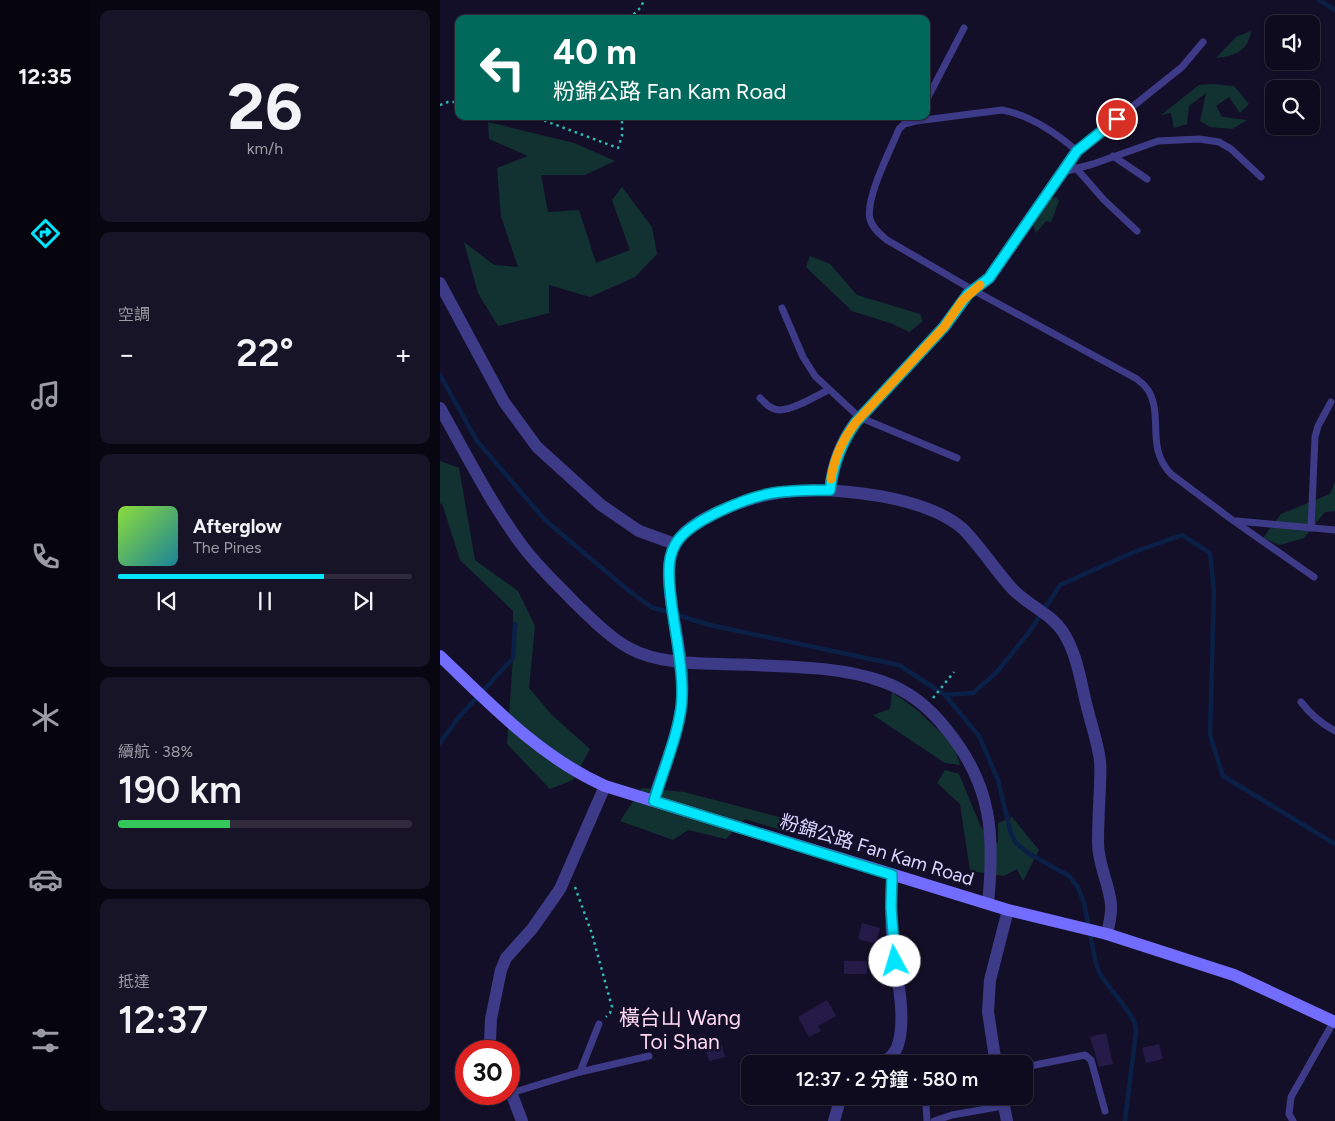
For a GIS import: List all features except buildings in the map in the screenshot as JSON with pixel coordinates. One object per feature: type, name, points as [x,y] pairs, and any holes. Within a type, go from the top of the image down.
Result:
[{"type":"main road","name":"粉錦公路 Fan Kam Road","points":[[440,656],[530,738],[563,763],[605,786],[1008,910],[1107,934],[1234,975],[1334,1022]]},
{"type":"street","points":[[830,490],[832,471],[845,437],[860,417],[944,327],[962,301],[989,278],[1077,151]]},
{"type":"street","points":[[440,283],[504,402],[537,447],[601,505],[639,531],[675,544]]},
{"type":"street","points":[[440,408],[499,511],[538,566],[597,625],[629,648],[649,656],[680,662],[815,669],[859,674],[882,681],[926,706],[962,749],[979,781],[985,802],[992,849],[988,903]]},
{"type":"street","points":[[654,801],[681,711],[680,662],[670,595],[669,569],[675,544],[691,528],[714,514],[737,503],[772,493],[830,490],[857,493],[922,506],[948,518],[962,528],[1009,586],[1026,601],[1048,616],[1062,631],[1073,654],[1101,762],[1098,848],[1111,905],[1111,919],[1107,934]]},
{"type":"street","points":[[490,1040],[491,1019],[504,964],[513,950],[548,908],[568,872],[605,786]]},
{"type":"street","points":[[892,875],[892,943],[901,1024],[900,1040],[892,1055]]},
{"type":"street","points":[[995,1055],[988,1012],[990,980],[1008,910]]},
{"type":"street","points":[[516,1105],[522,1121]]},
{"type":"street","points":[[834,1121],[838,1105]]},
{"type":"street","points":[[1004,1105],[1007,1121]]},
{"type":"lane","points":[[930,93],[964,28]]},
{"type":"lane","points":[[930,117],[1007,111],[1043,126],[1058,135],[1077,151],[1182,68],[1203,42]]},
{"type":"lane","points":[[913,120],[899,129],[876,184],[870,209],[870,218],[878,232],[887,240],[973,290],[1137,379],[1149,392],[1153,402],[1158,452],[1164,466],[1171,474],[1314,577]]},
{"type":"lane","points":[[1062,172],[1158,141],[1199,139],[1219,142],[1231,149],[1261,177]]},
{"type":"lane","points":[[1113,156],[1147,179]]},
{"type":"lane","points":[[1076,168],[1104,200],[1137,231]]},
{"type":"lane","points":[[782,308],[803,357],[815,376],[828,390],[860,417],[957,458]]},
{"type":"lane","points":[[760,398],[773,409],[780,410],[790,408],[828,390]]},
{"type":"lane","points":[[1311,528],[1315,437],[1318,426],[1331,402]]},
{"type":"lane","points":[[1231,519],[1240,522],[1335,530]]},
{"type":"lane","points":[[1301,702],[1321,724],[1335,731]]},
{"type":"lane","points":[[1294,1121],[1289,1114],[1291,1097],[1334,1022]]},
{"type":"lane","points":[[580,1072],[599,1024]]},
{"type":"lane","points":[[1033,1065],[1085,1055],[1091,1060],[1106,1111]]},
{"type":"lane","points":[[520,1087],[649,1056]]},
{"type":"lane","points":[[926,1105],[928,1121]]},
{"type":"lane","points":[[934,1121],[988,1105]]},
{"type":"path","points":[[633,15],[641,7],[644,0]]},
{"type":"path","points":[[440,105],[455,102]]},
{"type":"path","points":[[543,120],[618,148],[622,136],[622,120]]},
{"type":"path","points":[[932,700],[954,672]]},
{"type":"path","points":[[568,872],[581,901],[612,1007],[610,1013],[599,1024]]},
{"type":"green space","points":[[1251,31],[1247,44],[1239,52],[1216,58],[1236,37]]},
{"type":"green space","points":[[1199,85],[1234,86],[1249,104],[1240,113],[1229,97],[1216,106],[1222,117],[1247,120],[1232,129],[1210,127],[1200,121],[1206,93],[1189,106],[1187,124],[1174,128],[1171,113],[1161,115]]},
{"type":"green space","points":[[488,122],[574,143],[615,161],[585,175],[541,175],[548,212],[579,210],[596,263],[630,250],[612,200],[622,187],[652,227],[657,254],[635,277],[590,297],[549,285],[549,313],[498,326],[478,293],[464,242],[494,265],[518,267],[501,216],[497,168],[528,156],[489,139]]},
{"type":"green space","points":[[1056,197],[1059,201],[1051,222],[1046,221],[1036,233],[1033,225],[1041,202]]},
{"type":"green space","points":[[810,256],[830,264],[857,295],[920,314],[923,321],[909,332],[893,324],[852,311],[806,267]]},
{"type":"green space","points":[[440,461],[459,468],[475,560],[518,591],[535,626],[529,688],[552,715],[590,749],[573,780],[550,789],[507,744],[513,658],[513,611],[460,560],[442,503],[440,504]]},
{"type":"green space","points":[[1335,482],[1335,511],[1325,512],[1304,538],[1280,545],[1263,538],[1281,514],[1330,494]]},
{"type":"green space","points":[[892,692],[917,710],[953,744],[960,765],[945,763],[873,715],[890,709]]},
{"type":"green space","points":[[945,770],[959,774],[981,827],[998,844],[998,823],[1012,817],[1039,850],[1023,881],[1017,869],[1004,876],[970,871],[960,804],[937,783]]},
{"type":"green space","points":[[642,788],[684,792],[794,821],[788,832],[745,819],[726,839],[688,830],[673,840],[620,821]]},
{"type":"waterway","points":[[1319,0],[1335,10]]},
{"type":"waterway","points":[[440,375],[477,441],[545,520],[651,607],[710,625],[899,665],[945,695],[979,736],[998,780],[1011,834],[1016,843],[1028,853],[1069,876],[1078,887],[1084,903],[1096,964],[1101,976],[1135,1023],[1136,1032],[1125,1121]]},
{"type":"waterway","points":[[945,695],[973,693],[997,672],[1030,631],[1060,585],[1134,552],[1182,535],[1210,553],[1214,591],[1210,735],[1223,776],[1335,844]]},
{"type":"waterway","points":[[440,743],[459,717],[513,658],[515,624]]},
{"type":"slow traffic","points":[[831,479],[837,454],[845,437],[856,422],[944,327],[968,294],[980,285]]},
{"type":"district","name":"橫台山 Wang Toi Shan","points":[[680,1029]]},
{"type":"route","points":[[895,961],[892,943],[892,875],[654,801],[681,711],[682,697],[680,662],[670,595],[669,569],[671,557],[675,544],[691,528],[737,503],[772,493],[830,490],[832,471],[837,454],[845,437],[856,422],[944,327],[968,294],[989,278],[1077,151],[1117,119]]}]
